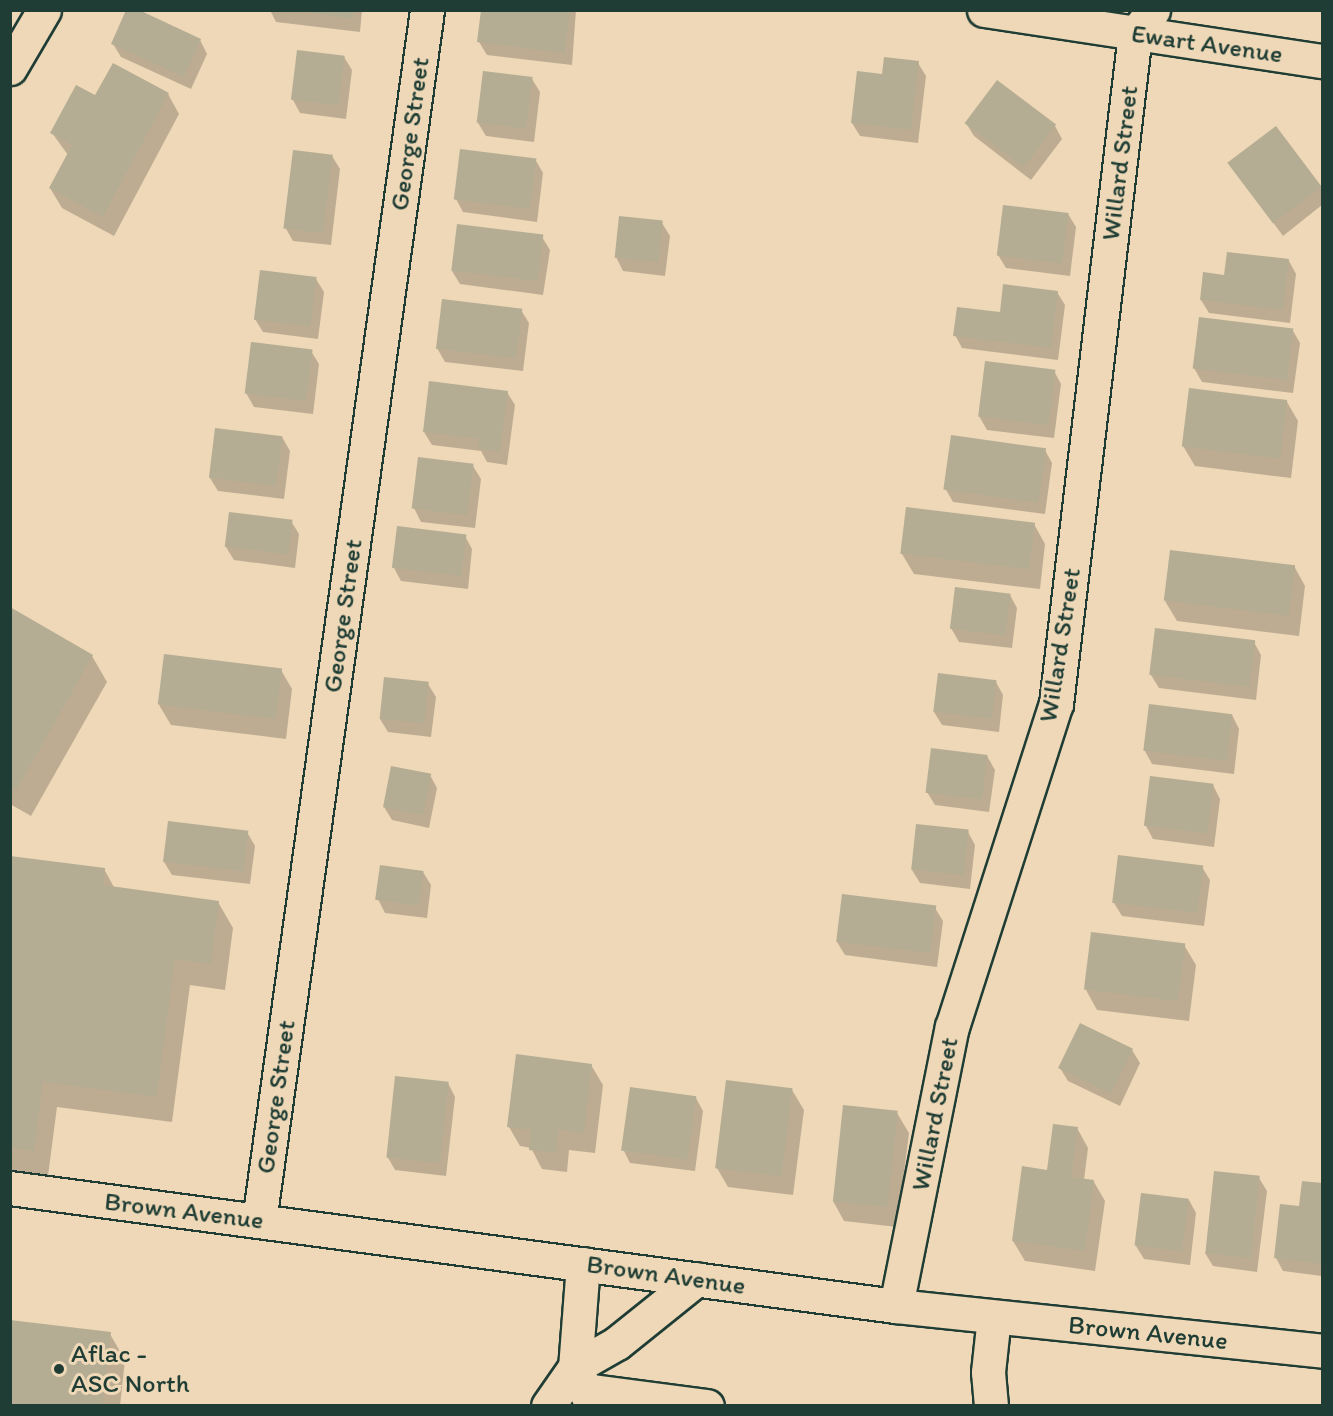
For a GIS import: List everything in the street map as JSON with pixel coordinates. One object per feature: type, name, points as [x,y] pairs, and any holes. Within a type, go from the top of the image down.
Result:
[{"type":"street","points":[[14,56],[44,10]]},
{"type":"street","name":"George Street","points":[[259,1221],[427,10]]},
{"type":"street","name":"Ewart Avenue","points":[[984,10],[1144,22],[1323,61]]},
{"type":"street","name":"Willard Street","points":[[897,1306],[952,1027],[1056,704],[1144,22]]},
{"type":"street","name":"Brown Avenue","points":[[10,1188],[897,1306],[1323,1351]]},
{"type":"street","points":[[583,1264],[584,1387]]},
{"type":"street","points":[[548,1406],[584,1387],[617,1343],[697,1279]]},
{"type":"street","points":[[991,1406],[988,1372],[994,1317]]},
{"type":"street","points":[[584,1387],[707,1406]]},
{"type":"building","points":[[126,10],[139,10],[201,39],[184,77],[111,44]]},
{"type":"building","points":[[293,10],[354,10],[353,19]]},
{"type":"building","points":[[481,10],[570,10],[565,53],[477,42]]},
{"type":"building","points":[[297,50],[345,56],[339,105],[291,100]]},
{"type":"building","points":[[884,57],[919,61],[911,130],[851,123],[857,71],[882,74]]},
{"type":"building","points":[[113,63],[169,93],[103,217],[49,188],[72,145],[50,133],[76,85],[95,95]]},
{"type":"building","points":[[483,71],[533,77],[526,129],[477,123]]},
{"type":"building","points":[[997,80],[1056,125],[1024,168],[965,123]]},
{"type":"building","points":[[1276,126],[1322,187],[1273,223],[1227,163]]},
{"type":"building","points":[[460,149],[536,158],[530,209],[454,200]]},
{"type":"building","points":[[293,150],[333,155],[323,233],[283,228]]},
{"type":"building","points":[[1003,205],[1069,213],[1062,264],[997,256]]},
{"type":"building","points":[[619,216],[663,221],[658,262],[615,258]]},
{"type":"building","points":[[457,224],[543,235],[538,281],[451,271]]},
{"type":"building","points":[[1227,252],[1289,259],[1283,310],[1200,300],[1203,272],[1224,275]]},
{"type":"building","points":[[260,270],[317,277],[310,327],[254,320]]},
{"type":"building","points":[[1003,284],[1058,291],[1051,348],[953,336],[957,307],[1000,312]]},
{"type":"building","points":[[442,299],[522,309],[516,358],[436,349]]},
{"type":"building","points":[[1199,317],[1293,329],[1287,380],[1193,369]]},
{"type":"building","points":[[251,342],[313,350],[306,401],[245,394]]},
{"type":"building","points":[[985,361],[1055,370],[1049,425],[978,417]]},
{"type":"building","points":[[429,381],[508,391],[500,452],[478,449],[479,439],[423,432]]},
{"type":"building","points":[[1189,388],[1287,400],[1280,459],[1182,447]]},
{"type":"building","points":[[215,428],[282,436],[276,486],[209,478]]},
{"type":"building","points":[[951,435],[1046,448],[1038,503],[943,489]]},
{"type":"building","points":[[418,457],[474,464],[467,515],[412,509]]},
{"type":"building","points":[[906,507],[1035,523],[1029,569],[900,554]]},
{"type":"building","points":[[229,512],[293,520],[288,555],[225,547]]},
{"type":"building","points":[[397,526],[466,535],[461,576],[392,568]]},
{"type":"building","points":[[1170,550],[1295,565],[1289,616],[1164,601]]},
{"type":"building","points":[[955,587],[1011,594],[1005,636],[950,629]]},
{"type":"building","points":[[10,607],[93,655],[16,791],[10,788]]},
{"type":"building","points":[[1155,628],[1255,640],[1250,687],[1149,675]]},
{"type":"building","points":[[164,654],[282,669],[276,719],[158,705]]},
{"type":"building","points":[[938,673],[997,680],[992,719],[933,712]]},
{"type":"building","points":[[384,677],[429,682],[424,723],[380,719]]},
{"type":"building","points":[[1149,704],[1232,714],[1227,761],[1143,751]]},
{"type":"building","points":[[931,748],[988,755],[982,800],[926,793]]},
{"type":"building","points":[[391,766],[431,774],[423,815],[383,807]]},
{"type":"building","points":[[1150,776],[1214,784],[1207,833],[1144,826]]},
{"type":"building","points":[[168,821],[248,831],[243,872],[163,862]]},
{"type":"building","points":[[916,824],[969,830],[964,875],[911,870]]},
{"type":"building","points":[[1118,855],[1203,865],[1198,913],[1112,903]]},
{"type":"building","points":[[10,856],[105,868],[103,885],[219,901],[211,964],[175,959],[157,1097],[43,1082],[34,1151],[10,1148]]},
{"type":"building","points":[[380,865],[424,871],[419,906],[375,900]]},
{"type":"building","points":[[842,894],[936,906],[930,953],[836,942]]},
{"type":"building","points":[[1091,932],[1185,944],[1178,1001],[1084,990]]},
{"type":"building","points":[[1080,1023],[1133,1049],[1111,1094],[1058,1068]]},
{"type":"building","points":[[516,1054],[592,1064],[584,1133],[559,1130],[556,1153],[529,1150],[531,1130],[507,1127]]},
{"type":"building","points":[[395,1076],[449,1082],[440,1163],[386,1158]]},
{"type":"building","points":[[726,1080],[793,1088],[782,1177],[715,1168]]},
{"type":"building","points":[[630,1087],[696,1096],[687,1160],[621,1150]]},
{"type":"building","points":[[843,1105],[898,1111],[888,1207],[833,1201]]},
{"type":"building","points":[[1053,1124],[1078,1127],[1071,1177],[1094,1180],[1085,1251],[1012,1241],[1022,1166],[1047,1170]]},
{"type":"building","points":[[1214,1171],[1260,1176],[1251,1258],[1205,1254]]},
{"type":"building","points":[[1302,1181],[1322,1183],[1322,1264],[1274,1258],[1280,1204],[1299,1206]]},
{"type":"building","points":[[1141,1193],[1189,1199],[1182,1251],[1135,1246]]},
{"type":"building","name":"Aflac - ASC North","points":[[10,1320],[111,1332],[102,1406],[10,1406]]},
{"type":"place","name":"Aflac - ASC North","points":[[59,1369]]}]
